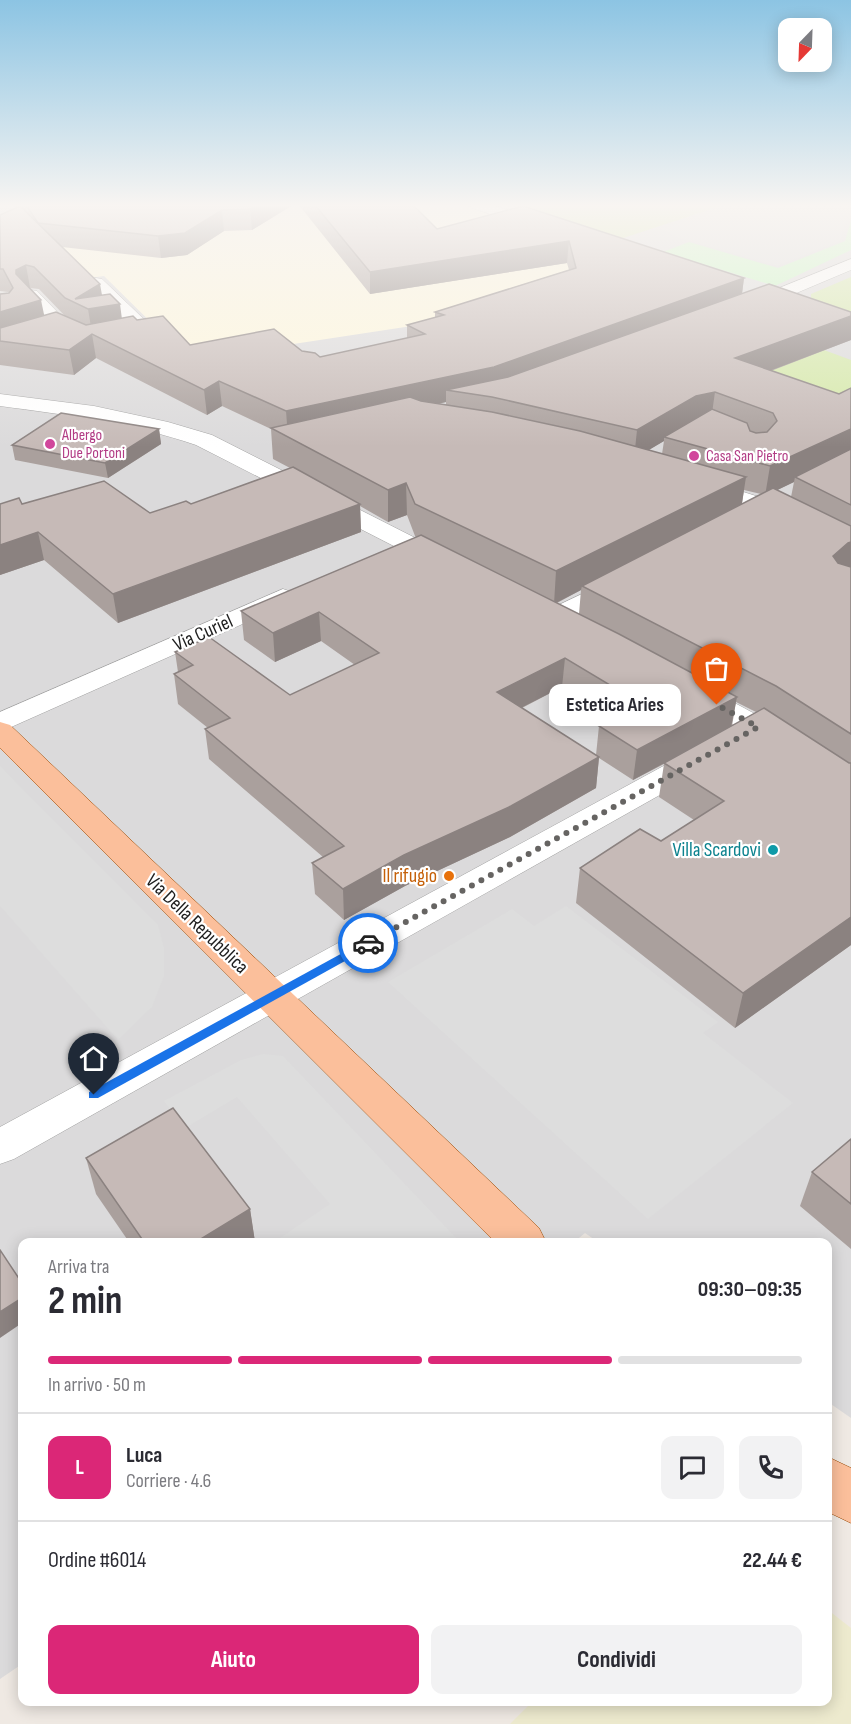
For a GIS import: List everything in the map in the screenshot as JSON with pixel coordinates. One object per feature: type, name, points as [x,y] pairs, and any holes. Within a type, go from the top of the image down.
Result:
[{"type":"main road","name":"Via Della Repubblica","points":[[0,731],[520,1238]]},
{"type":"main road","points":[[832,1485],[851,1498]]},
{"type":"street","points":[[99,285],[145,331],[100,339]]},
{"type":"street","points":[[727,315],[802,285]]},
{"type":"street","points":[[747,293],[789,306]]},
{"type":"street","points":[[31,295],[62,327],[81,337]]},
{"type":"street","points":[[42,333],[62,327]]},
{"type":"street","points":[[0,400],[91,401],[204,440],[242,457],[470,575]]},
{"type":"street","points":[[242,457],[272,449]]},
{"type":"street","points":[[679,480],[778,502],[851,552]]},
{"type":"street","points":[[735,524],[778,502]]},
{"type":"street","points":[[373,558],[406,543]]},
{"type":"street","points":[[555,618],[640,573]]},
{"type":"street","name":"Via Curiel","points":[[0,723],[308,586]]},
{"type":"street","points":[[677,683],[758,727],[851,788]]},
{"type":"street","points":[[0,1147],[758,727]]},
{"type":"street","points":[[825,773],[851,758]]},
{"type":"shaded area","points":[[0,285],[851,285],[851,1418],[832,1405],[832,1238],[592,1238],[585,1233],[579,1238],[18,1238],[18,1667],[0,1679]]},
{"type":"shaded area","points":[[6,285],[33,285],[6,289]]},
{"type":"shaded area","points":[[114,285],[698,285],[747,302],[425,324],[189,360]]},
{"type":"shaded area","points":[[0,766],[158,925],[164,948],[164,976],[152,1007],[118,1040],[0,906]]},
{"type":"shaded area","points":[[566,906],[718,1022],[703,1033],[793,1103],[648,1219],[388,982],[512,909],[534,926]]},
{"type":"shaded area","points":[[263,1054],[283,1056],[456,1238],[280,1238],[330,1204],[237,1097],[185,1128],[164,1101],[241,1060]]},
{"type":"shaded area","points":[[832,1613],[851,1628],[851,1724],[510,1724],[528,1706],[832,1706]]},
{"type":"green space","points":[[831,285],[851,285],[851,313],[811,300],[811,294]]},
{"type":"green space","points":[[824,350],[851,360],[851,414],[733,357]]},
{"type":"building","points":[[12,285],[27,285],[41,300],[0,312],[0,294],[9,293],[13,288]]},
{"type":"building","points":[[52,285],[98,285],[75,299],[110,294],[120,304],[88,309],[65,298]]},
{"type":"building","points":[[520,285],[723,285],[494,367],[286,411],[219,381],[204,390],[92,334],[69,350],[0,341],[0,328],[56,312],[86,325],[133,316],[137,320],[163,316],[190,345],[274,329],[302,351],[315,353],[320,357],[425,334],[407,325],[444,315],[435,312]]},
{"type":"building","points":[[765,285],[773,285],[851,312],[851,316],[735,358],[839,394],[851,388],[851,429],[770,466],[664,437],[712,409],[747,423],[750,431],[756,433],[767,432],[777,421],[773,413],[715,392],[696,396],[637,430],[492,397],[446,390],[508,377]]},
{"type":"building","points":[[410,397],[580,431],[746,477],[556,571],[415,504],[406,483],[388,490],[271,428]]},
{"type":"building","points":[[61,413],[159,429],[105,463],[12,445]]},
{"type":"building","points":[[851,449],[851,505],[795,477]]},
{"type":"building","points":[[293,467],[360,504],[113,594],[38,532],[0,545],[0,504],[19,498],[22,504],[104,481],[150,513],[186,501],[191,504]]},
{"type":"building","points":[[773,488],[851,526],[851,542],[833,556],[838,563],[851,567],[851,734],[776,686],[582,586]]},
{"type":"building","points":[[421,535],[619,634],[737,697],[637,750],[599,726],[640,703],[565,658],[497,692],[599,757],[511,806],[404,855],[343,889],[312,863],[344,846],[205,729],[230,718],[174,674],[193,665],[175,652],[209,637],[290,695],[379,653],[319,612],[273,633],[241,611]]},
{"type":"building","points":[[764,708],[851,763],[851,917],[743,993],[580,868],[640,829],[661,841],[724,801],[664,763]]},
{"type":"building","points":[[173,1108],[250,1209],[203,1238],[141,1238],[86,1158]]},
{"type":"building","points":[[851,1139],[851,1204],[812,1172]]},
{"type":"building","points":[[0,1250],[18,1277],[18,1301],[0,1312]]},
{"type":"way so far","points":[[368,943],[758,727],[717,705]]},
{"type":"place","name":"Albergo Due Portoni","points":[[50,444]]},
{"type":"place","name":"Casa San Pietro","points":[[694,456]]},
{"type":"place","name":"Estetica Aries","points":[[717,705]]},
{"type":"place","name":"Villa Scardovi","points":[[773,850]]},
{"type":"place","name":"Il rifugio","points":[[449,876]]},
{"type":"route","points":[[94,1095],[368,943]]}]
